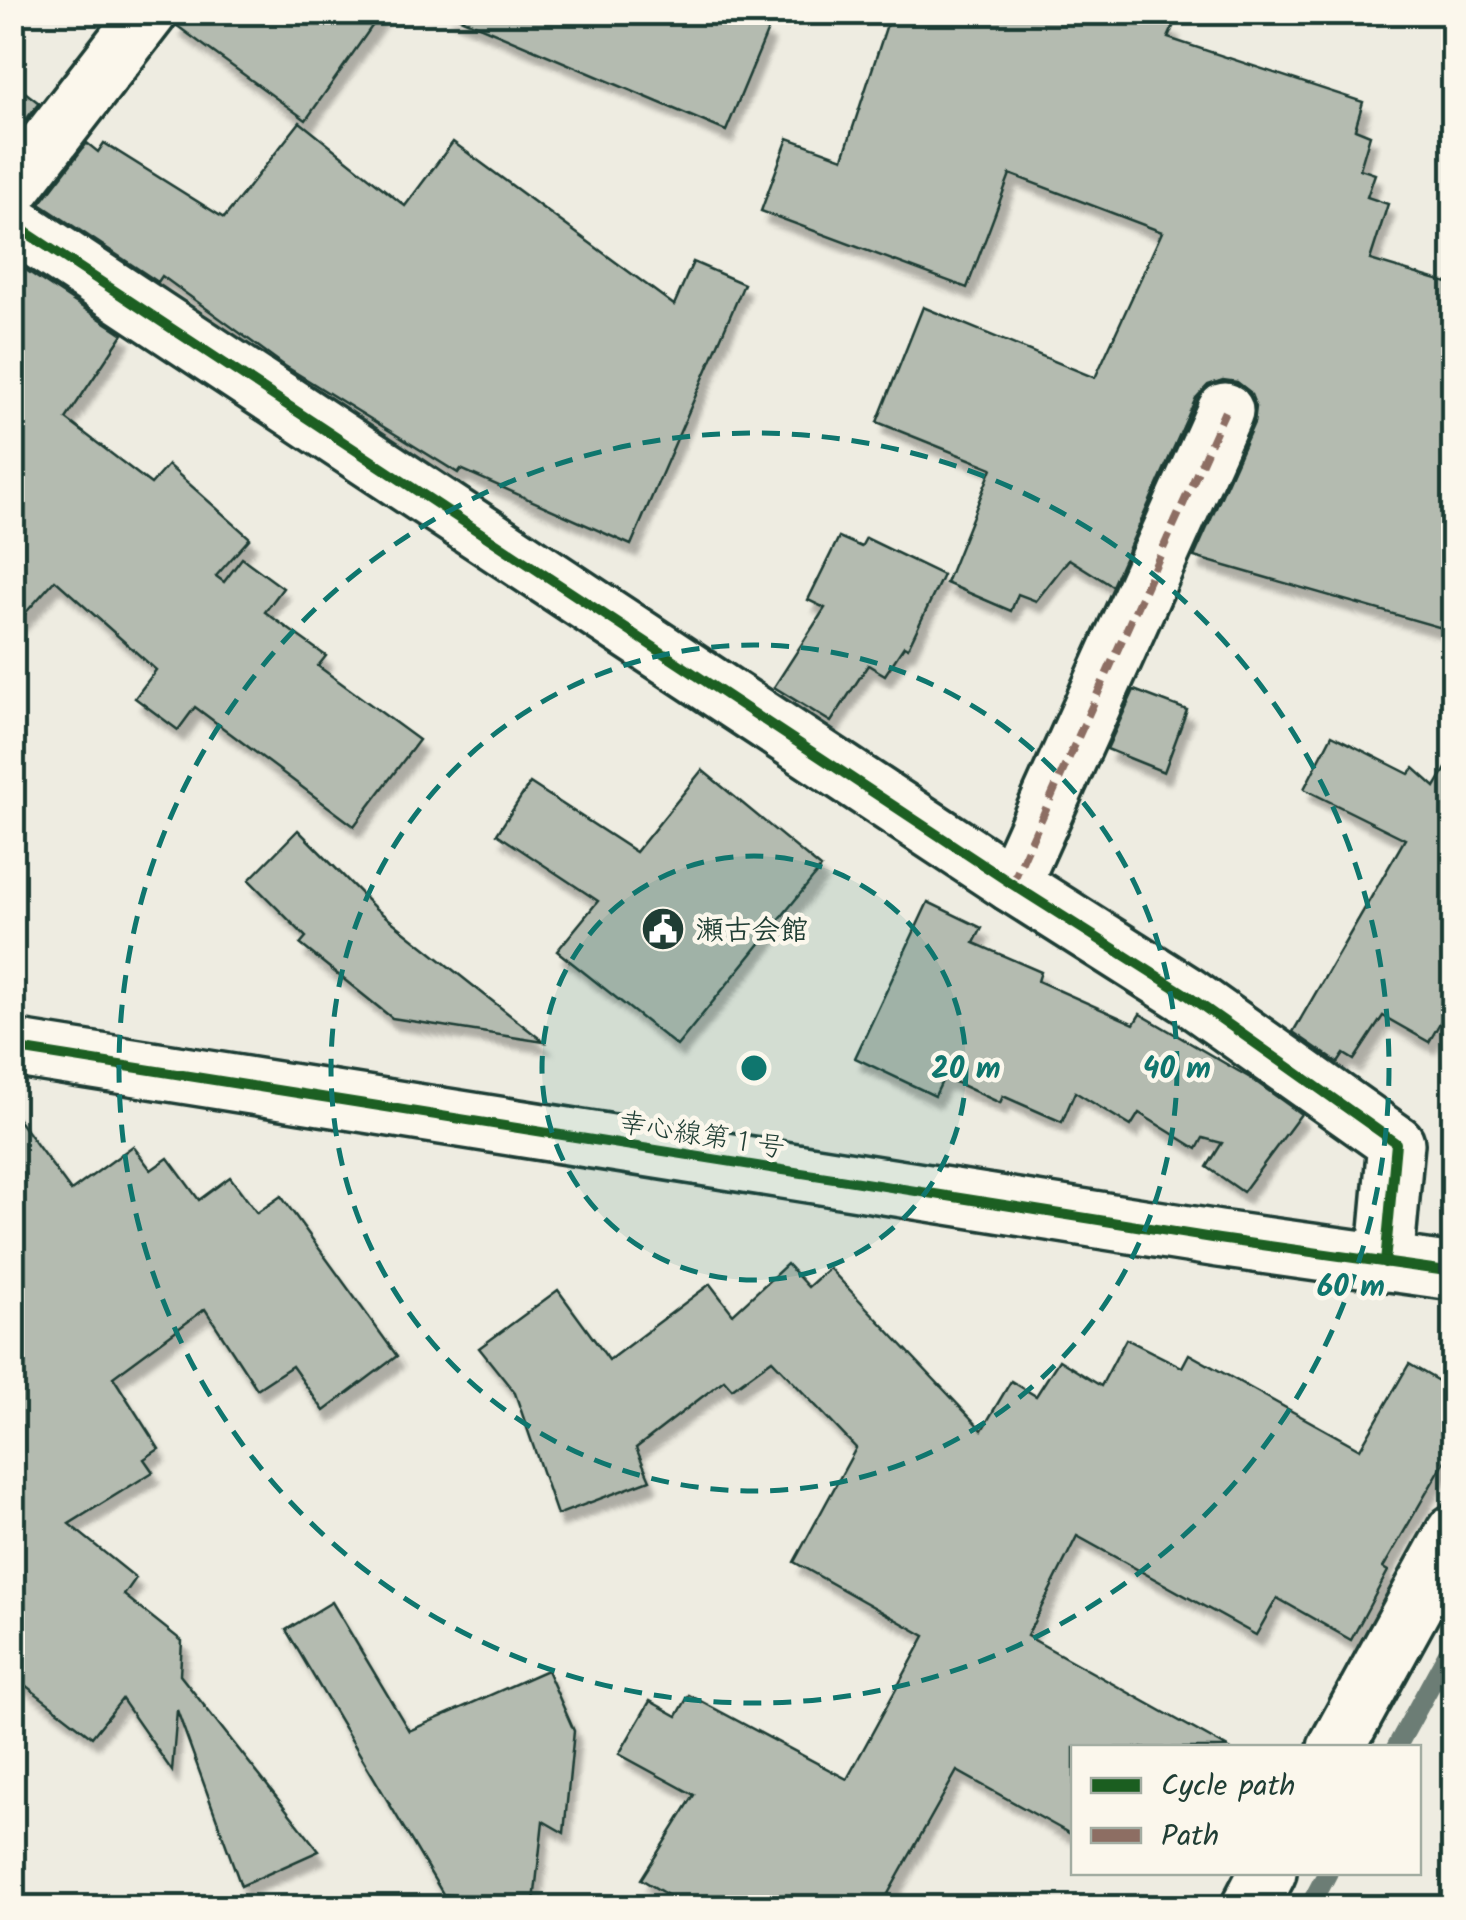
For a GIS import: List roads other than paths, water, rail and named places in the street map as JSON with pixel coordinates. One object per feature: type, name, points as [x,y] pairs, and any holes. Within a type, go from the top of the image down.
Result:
[{"type":"street","points":[[12,189],[149,12]]},
{"type":"street","points":[[12,222],[1012,884],[1187,995],[1396,1143],[1384,1262]]},
{"type":"street","points":[[1012,884],[1224,411]]},
{"type":"street","name":"幸心線第１号","points":[[12,1048],[1454,1272]]},
{"type":"street","points":[[1338,1745],[1454,1532]]},
{"type":"street","points":[[1249,1908],[1266,1875]]},
{"type":"waterway","points":[[1398,1745],[1454,1642]]},
{"type":"waterway","points":[[1309,1908],[1326,1875]]},
{"type":"place","name":"瀬古会館","points":[[663,929]]}]
